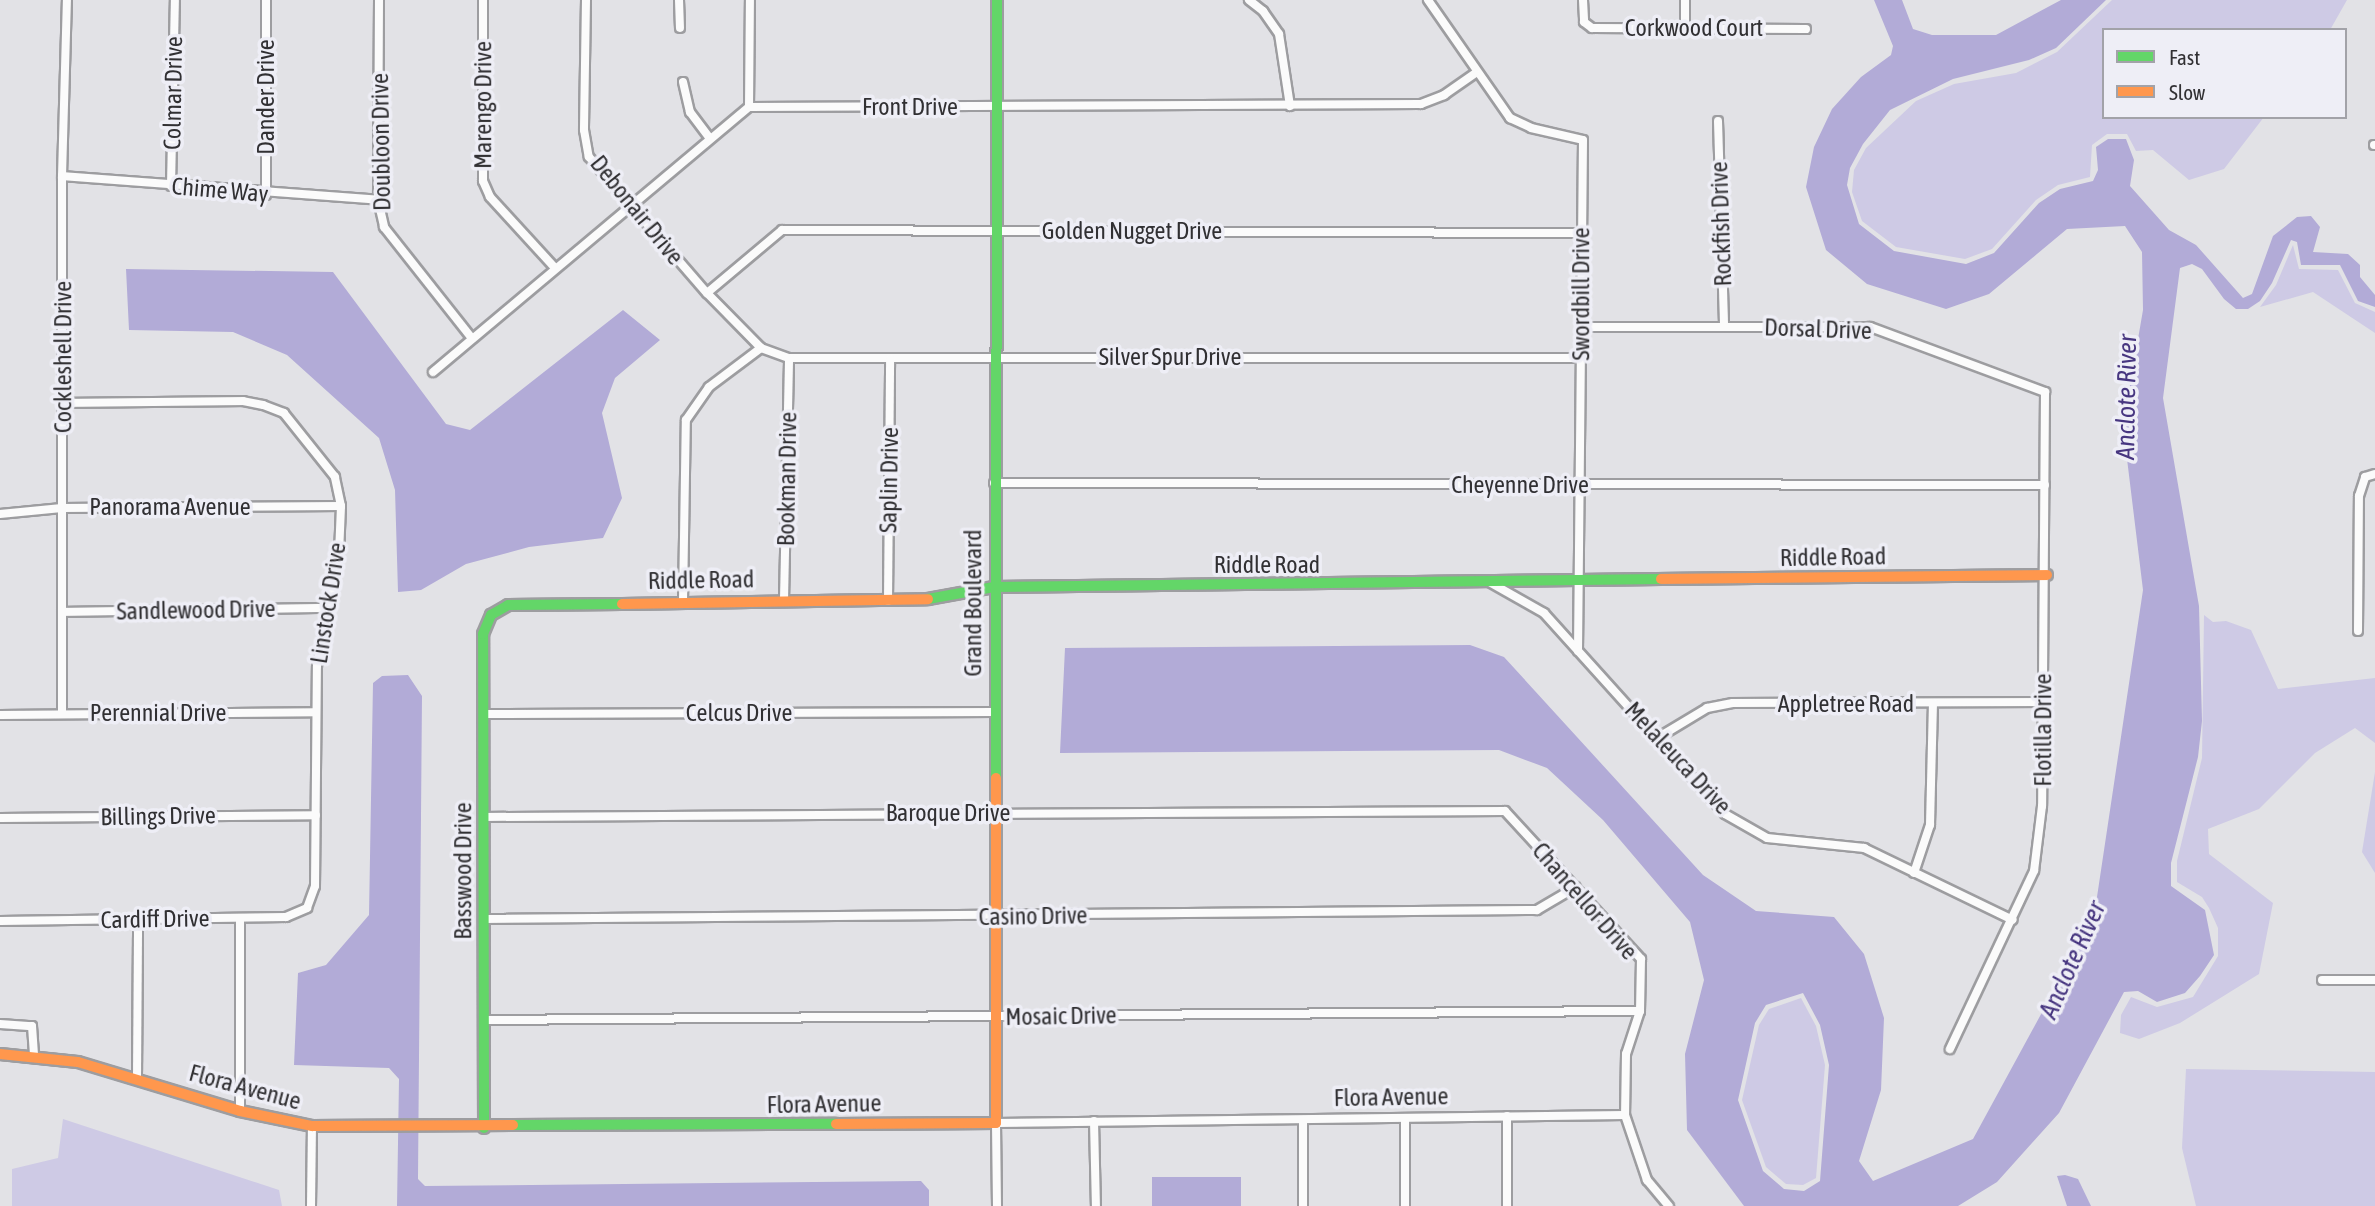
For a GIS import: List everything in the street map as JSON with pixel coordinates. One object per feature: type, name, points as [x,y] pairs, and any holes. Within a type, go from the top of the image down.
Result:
[{"type":"street","name":"Cockleshell Drive","points":[[62,714],[62,176],[68,0]]},
{"type":"street","name":"Colmar Drive","points":[[171,186],[175,0]]},
{"type":"street","name":"Dander Drive","points":[[266,0],[266,195]]},
{"type":"street","name":"Doubloon Drive","points":[[379,0],[378,201],[384,228],[471,337]]},
{"type":"street","name":"Marengo Drive","points":[[483,0],[483,180],[490,197],[555,268]]},
{"type":"street","name":"Debonair Drive","points":[[586,0],[584,130],[589,157],[707,293],[761,348]]},
{"type":"street","points":[[679,0],[680,28]]},
{"type":"street","points":[[433,372],[709,137],[749,107],[750,0]]},
{"type":"street","name":"Grand Boulevard","points":[[997,0],[998,230],[993,813],[997,1206]]},
{"type":"street","points":[[1249,0],[1264,11],[1279,34],[1290,106]]},
{"type":"street","points":[[1428,0],[1475,73]]},
{"type":"street","name":"Corkwood Court","points":[[1583,0],[1584,22],[1592,28],[1807,29]]},
{"type":"street","points":[[1685,0],[1685,27]]},
{"type":"street","name":"Front Drive","points":[[749,107],[1421,104],[1475,73]]},
{"type":"street","name":"Swordbill Drive","points":[[1475,73],[1510,118],[1531,128],[1583,140],[1580,233],[1581,582],[1578,650]]},
{"type":"street","points":[[683,82],[690,112],[709,137]]},
{"type":"street","name":"Rockfish Drive","points":[[1717,121],[1724,327]]},
{"type":"street","name":"Chime Way","points":[[62,176],[266,195],[378,201]]},
{"type":"street","name":"Golden Nugget Drive","points":[[707,293],[782,230],[1580,233]]},
{"type":"street","name":"Dorsal Drive","points":[[1581,327],[1870,327],[2045,393]]},
{"type":"street","points":[[682,601],[686,420],[709,387],[761,348]]},
{"type":"street","name":"Silver Spur Drive","points":[[761,348],[789,358],[1581,358]]},
{"type":"street","name":"Bookman Drive","points":[[784,600],[789,358]]},
{"type":"street","name":"Saplin Drive","points":[[888,601],[890,359]]},
{"type":"street","name":"Flotilla Drive","points":[[1950,1049],[2034,871],[2042,806],[2042,702],[2047,575],[2045,393]]},
{"type":"street","name":"Linstock Drive","points":[[63,403],[243,401],[263,405],[284,413],[321,456],[335,477],[341,506],[338,564],[317,666],[315,886],[307,908]]},
{"type":"street","points":[[2358,631],[2359,496],[2365,477],[2375,474]]},
{"type":"street","name":"Cheyenne Drive","points":[[994,483],[2045,485]]},
{"type":"street","name":"Panorama Avenue","points":[[0,514],[62,508],[341,506]]},
{"type":"street","name":"Riddle Road","points":[[491,615],[508,605],[682,601],[888,601],[939,598],[994,587],[2047,575]]},
{"type":"street","name":"Melaleuca Drive","points":[[1491,583],[1544,614],[1659,737],[1725,814],[1767,838],[1864,848],[2013,920]]},
{"type":"street","name":"Sandlewood Drive","points":[[62,612],[330,608]]},
{"type":"street","name":"Basswood Drive","points":[[484,1128],[483,634],[491,615]]},
{"type":"street","name":"Appletree Road","points":[[1659,737],[1707,708],[1733,703],[2042,702]]},
{"type":"street","points":[[1914,873],[1930,825],[1933,703]]},
{"type":"street","name":"Perennial Drive","points":[[0,715],[316,712]]},
{"type":"street","name":"Celcus Drive","points":[[484,714],[994,712]]},
{"type":"street","name":"Baroque Drive","points":[[484,817],[1413,808]]},
{"type":"street","name":"Chancellor Drive","points":[[1413,808],[1505,811],[1640,959],[1640,1011],[1626,1054],[1625,1115],[1647,1180],[1669,1206]]},
{"type":"street","name":"Billings Drive","points":[[0,818],[316,815]]},
{"type":"street","name":"Casino Drive","points":[[484,919],[996,917],[1537,910],[1576,887]]},
{"type":"street","name":"Cardiff Drive","points":[[0,921],[286,917],[307,908]]},
{"type":"street","points":[[240,918],[240,1111]]},
{"type":"street","points":[[137,1077],[138,920]]},
{"type":"street","points":[[2322,979],[2375,979]]},
{"type":"street","name":"Mosaic Drive","points":[[483,1020],[1640,1011]]},
{"type":"street","points":[[0,1024],[33,1026],[34,1054]]},
{"type":"street","name":"Flora Avenue","points":[[0,1054],[34,1054],[137,1077],[240,1111],[312,1126],[484,1128],[1625,1115]]},
{"type":"street","points":[[1507,1116],[1507,1206]]},
{"type":"street","points":[[1405,1118],[1405,1206]]},
{"type":"street","points":[[1303,1120],[1303,1206]]},
{"type":"street","points":[[1094,1121],[1097,1206]]},
{"type":"street","points":[[311,1206],[312,1126]]},
{"type":"shaded area","points":[[2112,0],[2347,0],[2331,28],[2102,28],[2102,119],[2262,119],[2224,169],[2189,180],[2153,150],[2136,151],[2127,134],[2107,134],[2092,145],[2090,177],[2058,185],[2036,200],[1992,249],[1965,259],[1896,247],[1862,221],[1852,192],[1854,170],[1866,148],[1916,101],[1954,84],[2016,73],[2057,52]]},
{"type":"shaded area","points":[[2293,245],[2299,269],[2338,270],[2355,303],[2375,312],[2375,333],[2313,292],[2260,307],[2276,285]]},
{"type":"shaded area","points":[[2204,615],[2213,622],[2226,621],[2251,630],[2278,689],[2375,678],[2375,743],[2355,728],[2315,753],[2259,809],[2208,829],[2209,854],[2273,903],[2259,974],[2180,1023],[2139,1039],[2120,1033],[2121,1015],[2131,997],[2157,1007],[2193,997],[2218,956],[2218,928],[2209,908],[2202,897],[2177,882],[2177,861],[2202,758]]},
{"type":"shaded area","points":[[2375,772],[2375,873],[2362,852]]},
{"type":"shaded area","points":[[1801,998],[1816,1026],[1825,1065],[1816,1178],[1803,1185],[1786,1184],[1766,1167],[1742,1100],[1759,1025],[1769,1009]]},
{"type":"shaded area","points":[[2186,1069],[2375,1072],[2375,1206],[2196,1206],[2182,1148]]},
{"type":"shaded area","points":[[63,1119],[279,1190],[282,1206],[12,1206],[12,1169],[58,1158]]},
{"type":"water","name":"Anclote River","points":[[1874,0],[1902,0],[1913,29],[1932,35],[1996,35],[2061,0],[2106,0],[2056,48],[2029,60],[1953,79],[1890,110],[1863,144],[1850,168],[1847,185],[1859,224],[1894,251],[1966,264],[1994,253],[2039,203],[2060,189],[2093,181],[2098,170],[2096,147],[2108,139],[2126,139],[2134,160],[2130,186],[2169,230],[2196,245],[2243,298],[2252,294],[2273,236],[2297,217],[2311,216],[2320,227],[2313,252],[2348,254],[2360,265],[2360,277],[2375,295],[2375,307],[2358,301],[2340,265],[2301,265],[2297,242],[2291,240],[2272,283],[2260,301],[2248,309],[2236,309],[2224,299],[2202,269],[2192,264],[2180,268],[2163,398],[2199,606],[2202,721],[2198,757],[2171,863],[2171,886],[2205,910],[2214,955],[2200,976],[2185,993],[2157,1002],[2138,991],[2124,992],[2059,1113],[1997,1182],[1958,1206],[1744,1206],[1687,1130],[1685,1054],[1704,980],[1690,922],[1603,820],[1547,768],[1499,750],[1060,753],[1065,648],[1470,645],[1504,657],[1703,875],[1756,911],[1834,917],[1864,954],[1884,1018],[1881,1090],[1859,1161],[1873,1181],[1973,1139],[2094,917],[2143,590],[2123,426],[2143,310],[2142,252],[2125,226],[2067,229],[1989,294],[1946,309],[1867,284],[1826,250],[1806,187],[1814,147],[1832,109],[1861,77],[1891,55],[1893,46]],"holes":[[[1803,993],[1820,1025],[1829,1065],[1820,1181],[1804,1191],[1784,1189],[1763,1171],[1738,1100],[1755,1023],[1766,1005]]]},
{"type":"water","points":[[126,269],[333,272],[446,424],[470,430],[623,310],[660,340],[615,378],[602,413],[622,498],[603,538],[529,547],[466,564],[421,590],[398,592],[395,490],[379,438],[287,355],[233,332],[129,330]]},
{"type":"water","points":[[408,675],[422,696],[418,1179],[425,1186],[921,1181],[929,1190],[929,1206],[397,1206],[399,1079],[389,1068],[294,1065],[298,973],[326,965],[369,915],[373,683],[382,676]]},
{"type":"water","points":[[2065,1175],[2078,1179],[2091,1206],[2067,1206],[2057,1176]]},
{"type":"water","points":[[1152,1177],[1241,1177],[1241,1206],[1152,1206]]},
{"type":"traffic: fast","points":[[996,778],[997,0]]},
{"type":"traffic: fast","points":[[928,599],[994,587],[1661,579]]},
{"type":"traffic: fast","points":[[484,1128],[483,634],[491,615],[508,605],[622,604]]},
{"type":"traffic: fast","points":[[513,1125],[836,1124]]},
{"type":"traffic: slow","points":[[1661,579],[2047,575]]},
{"type":"traffic: slow","points":[[622,604],[928,599]]},
{"type":"traffic: slow","points":[[836,1124],[996,1123],[996,778]]},
{"type":"traffic: slow","points":[[0,1054],[78,1062],[240,1111],[312,1126],[513,1125]]}]
